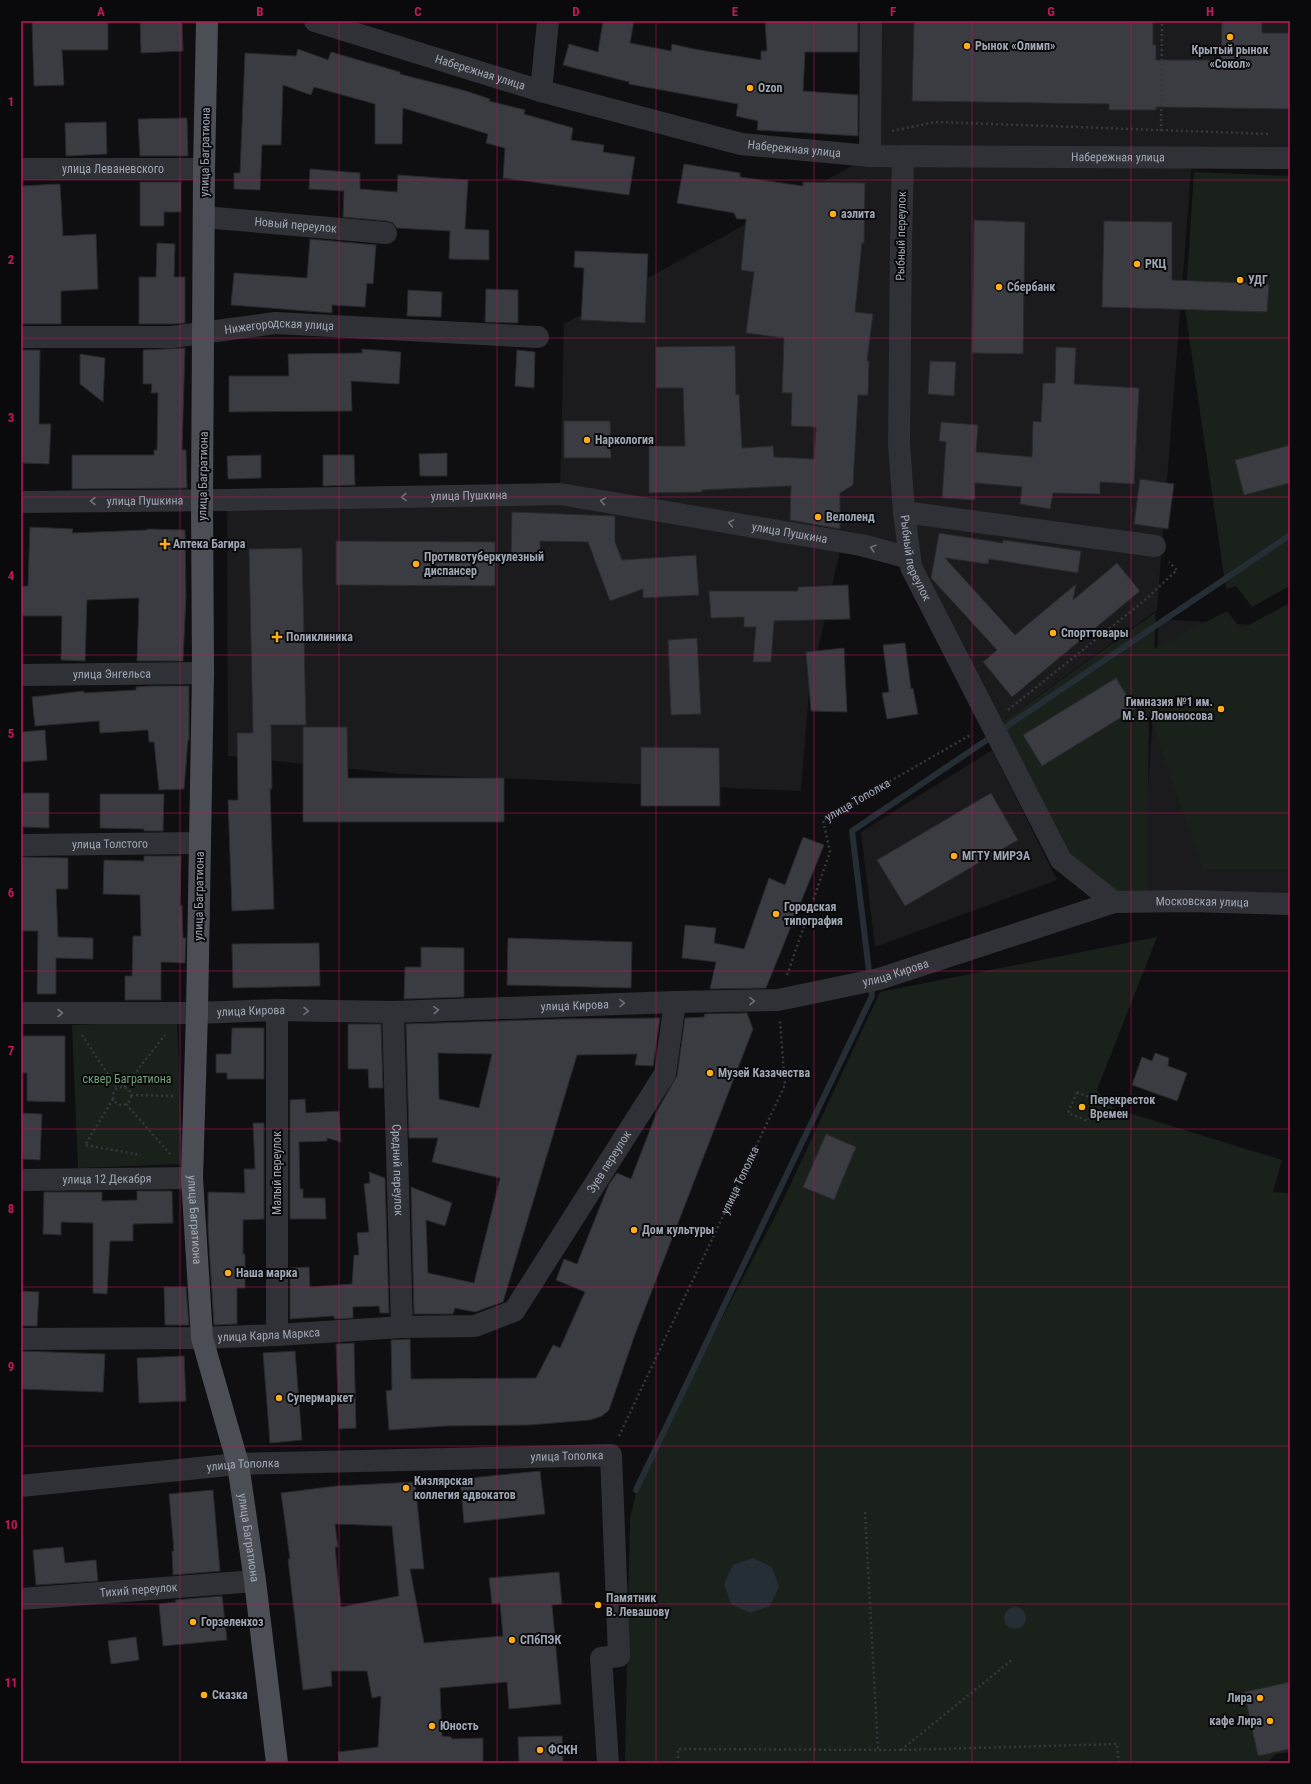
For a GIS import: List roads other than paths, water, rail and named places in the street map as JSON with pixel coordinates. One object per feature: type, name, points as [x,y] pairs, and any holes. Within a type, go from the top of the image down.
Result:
[{"type":"main road","name":"улица Багратиона","points":[[207,21],[204,169],[202,501],[203,673],[197,1013],[192,1178],[202,1338],[238,1464],[255,1581],[277,1763]]},
{"type":"street","name":"Набережная улица","points":[[315,21],[541,91],[741,144],[870,156],[1290,158]]},
{"type":"street","points":[[541,91],[548,21]]},
{"type":"street","points":[[870,156],[871,21]]},
{"type":"street","name":"Рыбный переулок","points":[[903,156],[899,444],[904,512],[911,567],[1061,860],[1114,902]]},
{"type":"street","name":"улица Леваневского","points":[[21,169],[204,169]]},
{"type":"street","name":"Новый переулок","points":[[204,217],[386,233]]},
{"type":"street","name":"Нижегородская улица","points":[[21,338],[172,337],[276,323],[538,336]]},
{"type":"street","name":"улица Пушкина","points":[[21,502],[202,501],[560,494],[861,545],[910,558]]},
{"type":"street","points":[[904,512],[1155,546]]},
{"type":"street","name":"улица Энгельса","points":[[21,674],[203,673]]},
{"type":"street","name":"улица Толстого","points":[[21,845],[199,843]]},
{"type":"street","name":"Московская улица","points":[[1114,902],[1192,901],[1290,904]]},
{"type":"street","name":"улица Кирова","points":[[21,1013],[197,1013],[277,1010],[393,1012],[675,1002],[778,1000],[879,979],[1114,902]]},
{"type":"street","name":"Зуев переулок","points":[[514,1311],[665,1074],[675,1002]]},
{"type":"street","name":"Малый переулок","points":[[277,1010],[277,1335]]},
{"type":"street","name":"Средний переулок","points":[[393,1012],[402,1327]]},
{"type":"street","name":"улица 12 Декабря","points":[[21,1180],[192,1178]]},
{"type":"street","name":"улица Карла Маркса","points":[[21,1339],[202,1338],[402,1327],[475,1326],[514,1311]]},
{"type":"street","name":"улица Тополка","points":[[21,1486],[238,1464],[611,1455],[619,1656],[601,1658],[608,1763]]},
{"type":"street","name":"Тихий переулок","points":[[21,1599],[255,1581]]},
{"type":"waterway","points":[[636,1490],[872,996],[852,831],[1290,535]]},
{"type":"place","name":"Крытый рынок «Сокол»","points":[[1230,37]]},
{"type":"place","name":"Рынок «Олимп»","points":[[967,46]]},
{"type":"place","name":"Ozon","points":[[750,88]]},
{"type":"place","name":"аэлита","points":[[833,214]]},
{"type":"place","name":"РКЦ","points":[[1137,264]]},
{"type":"place","name":"УДГ","points":[[1240,280]]},
{"type":"place","name":"Сбербанк","points":[[999,287]]},
{"type":"place","name":"Наркология","points":[[587,440]]},
{"type":"place","name":"Велоленд","points":[[818,517]]},
{"type":"place","name":"Аптека Багира","points":[[165,544]]},
{"type":"place","name":"Противотуберкулезный диспансер","points":[[416,564]]},
{"type":"place","name":"Спорттовары","points":[[1053,633]]},
{"type":"place","name":"Поликлиника","points":[[277,637]]},
{"type":"place","name":"Гимназия №1 им. М. В. Ломоносова","points":[[1221,709]]},
{"type":"place","name":"МГТУ МИРЭА","points":[[954,856]]},
{"type":"place","name":"Городская типография","points":[[776,914]]},
{"type":"place","name":"Музей Казачества","points":[[710,1073]]},
{"type":"place","name":"Перекресток Времен","points":[[1082,1107]]},
{"type":"place","name":"Дом культуры","points":[[634,1230]]},
{"type":"place","name":"Наша марка","points":[[228,1273]]},
{"type":"place","name":"Супермаркет","points":[[279,1398]]},
{"type":"place","name":"Кизлярская коллегия адвокатов","points":[[406,1488]]},
{"type":"place","name":"Памятник В. Левашову","points":[[598,1605]]},
{"type":"place","name":"Горзеленхоз","points":[[193,1622]]},
{"type":"place","name":"СПбПЭК","points":[[512,1640]]},
{"type":"place","name":"Сказка","points":[[204,1695]]},
{"type":"place","name":"Лира","points":[[1260,1698]]},
{"type":"place","name":"кафе Лира","points":[[1270,1721]]},
{"type":"place","name":"Юность","points":[[432,1726]]},
{"type":"place","name":"ФСКН","points":[[540,1750]]},
{"type":"park label","name":"сквер Багратиона","points":[[127,1079]]}]
